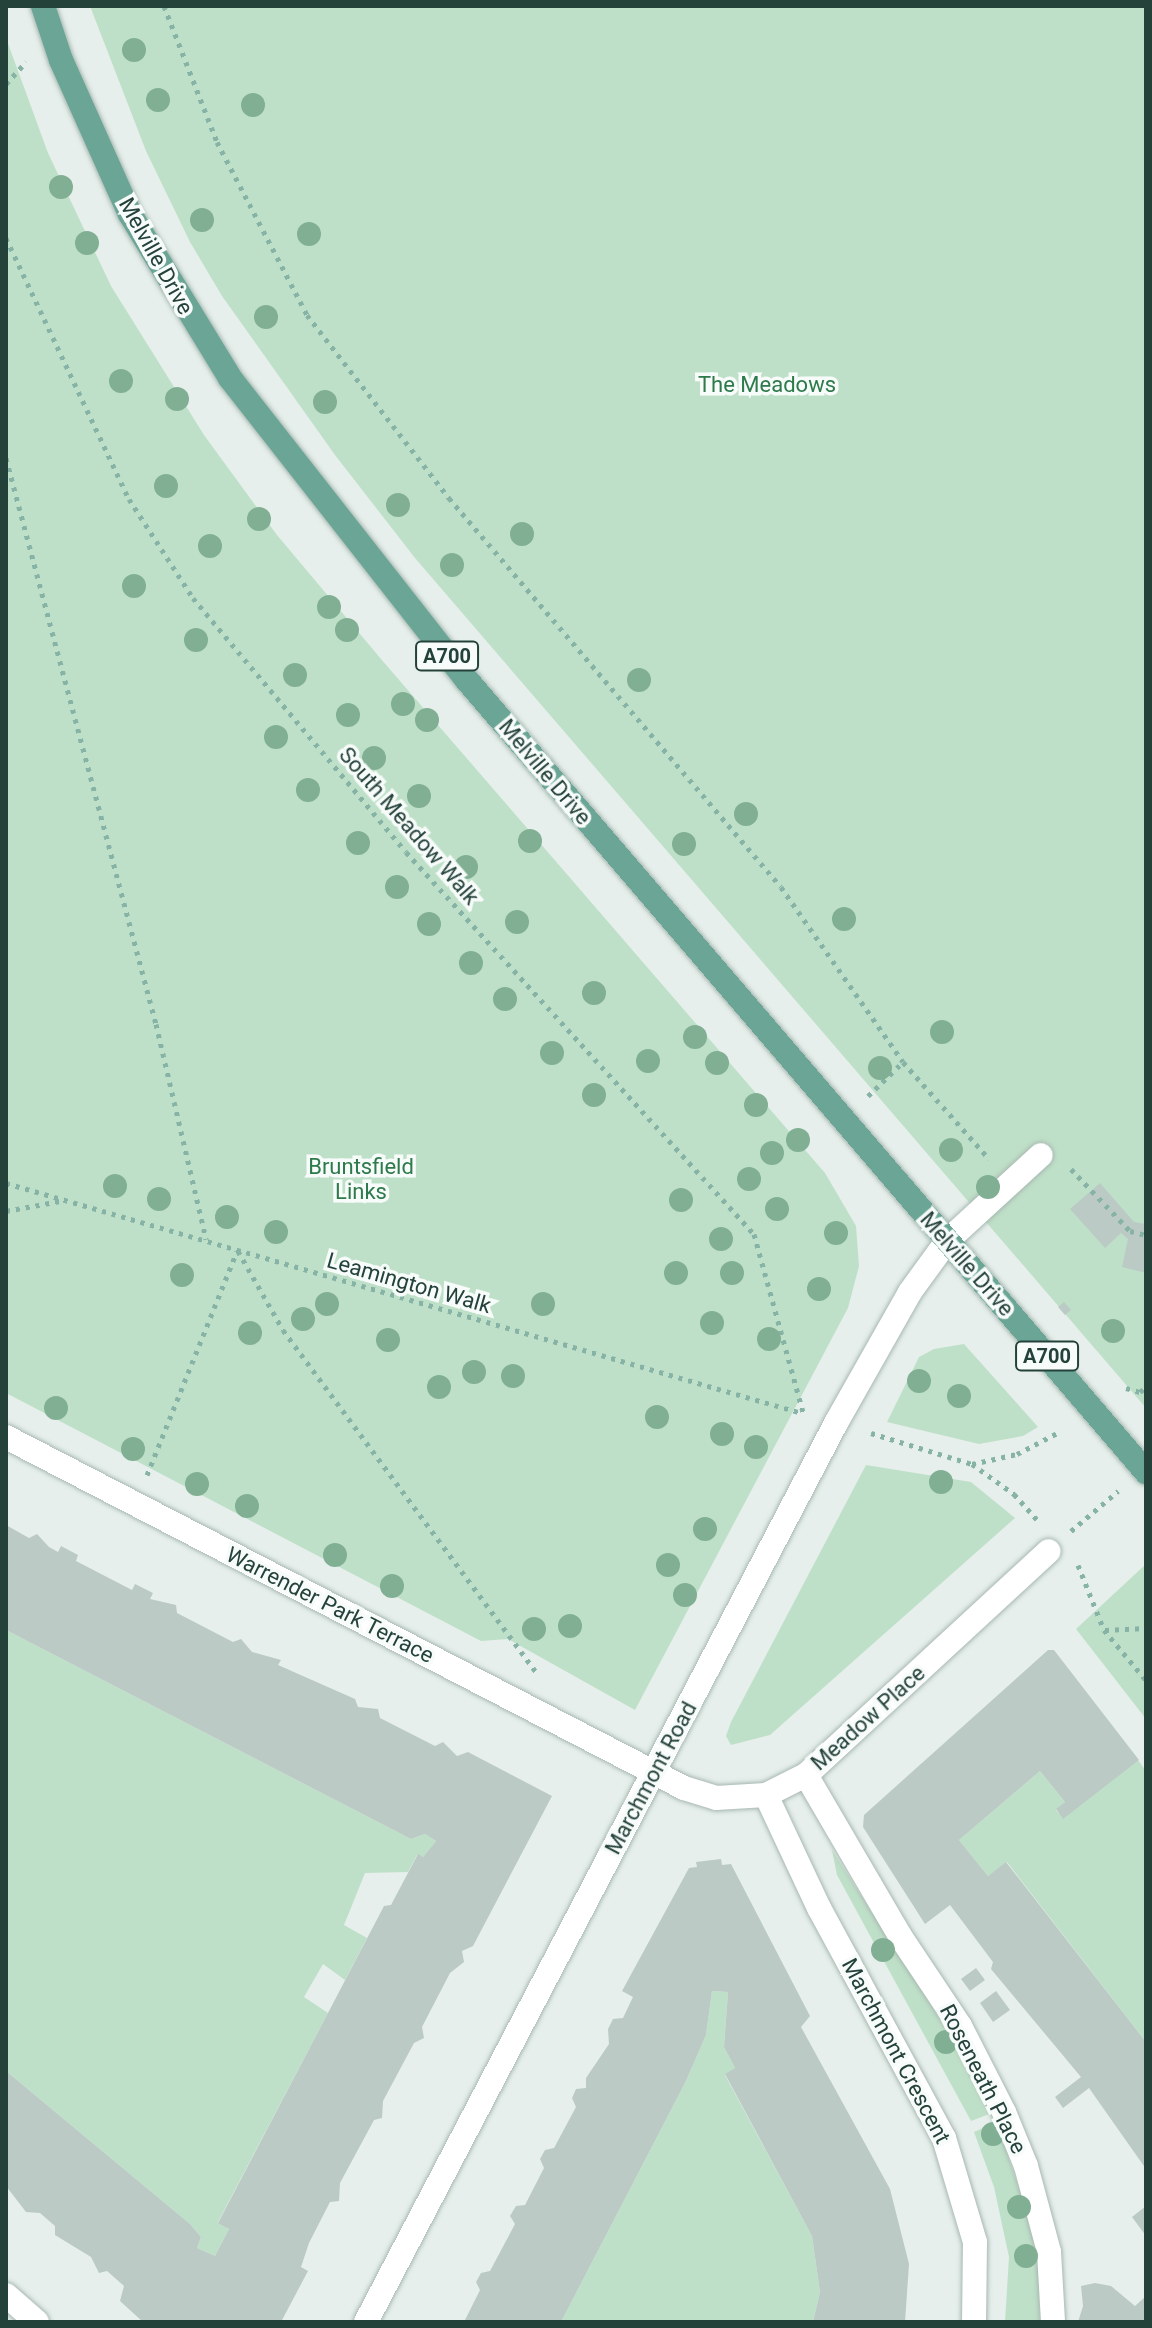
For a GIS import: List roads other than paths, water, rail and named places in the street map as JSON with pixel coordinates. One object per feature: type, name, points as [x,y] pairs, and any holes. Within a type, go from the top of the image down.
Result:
[{"type":"main road","name":"Melville Drive","points":[[43,6],[61,60],[130,214],[230,378],[466,679],[1146,1472]]},
{"type":"street","name":"Marchmont Road","points":[[366,2322],[836,1423],[910,1292],[947,1241],[1041,1155]]},
{"type":"street","name":"Warrender Park Terrace","points":[[6,1437],[655,1773]]},
{"type":"street","name":"Meadow Place","points":[[655,1773],[705,1796],[766,1795],[806,1775],[1054,1547]]},
{"type":"street","name":"Roseneath Place","points":[[806,1775],[900,1936],[960,2026],[1010,2125],[1049,2252],[1053,2322]]},
{"type":"street","name":"Marchmont Crescent","points":[[766,1795],[819,1908],[944,2138],[975,2242],[974,2322]]},
{"type":"street","points":[[6,2295],[37,2322]]},
{"type":"park label","name":"The Meadows","points":[[767,385]]},
{"type":"park label","name":"Bruntsfield Links","points":[[361,1178]]}]
